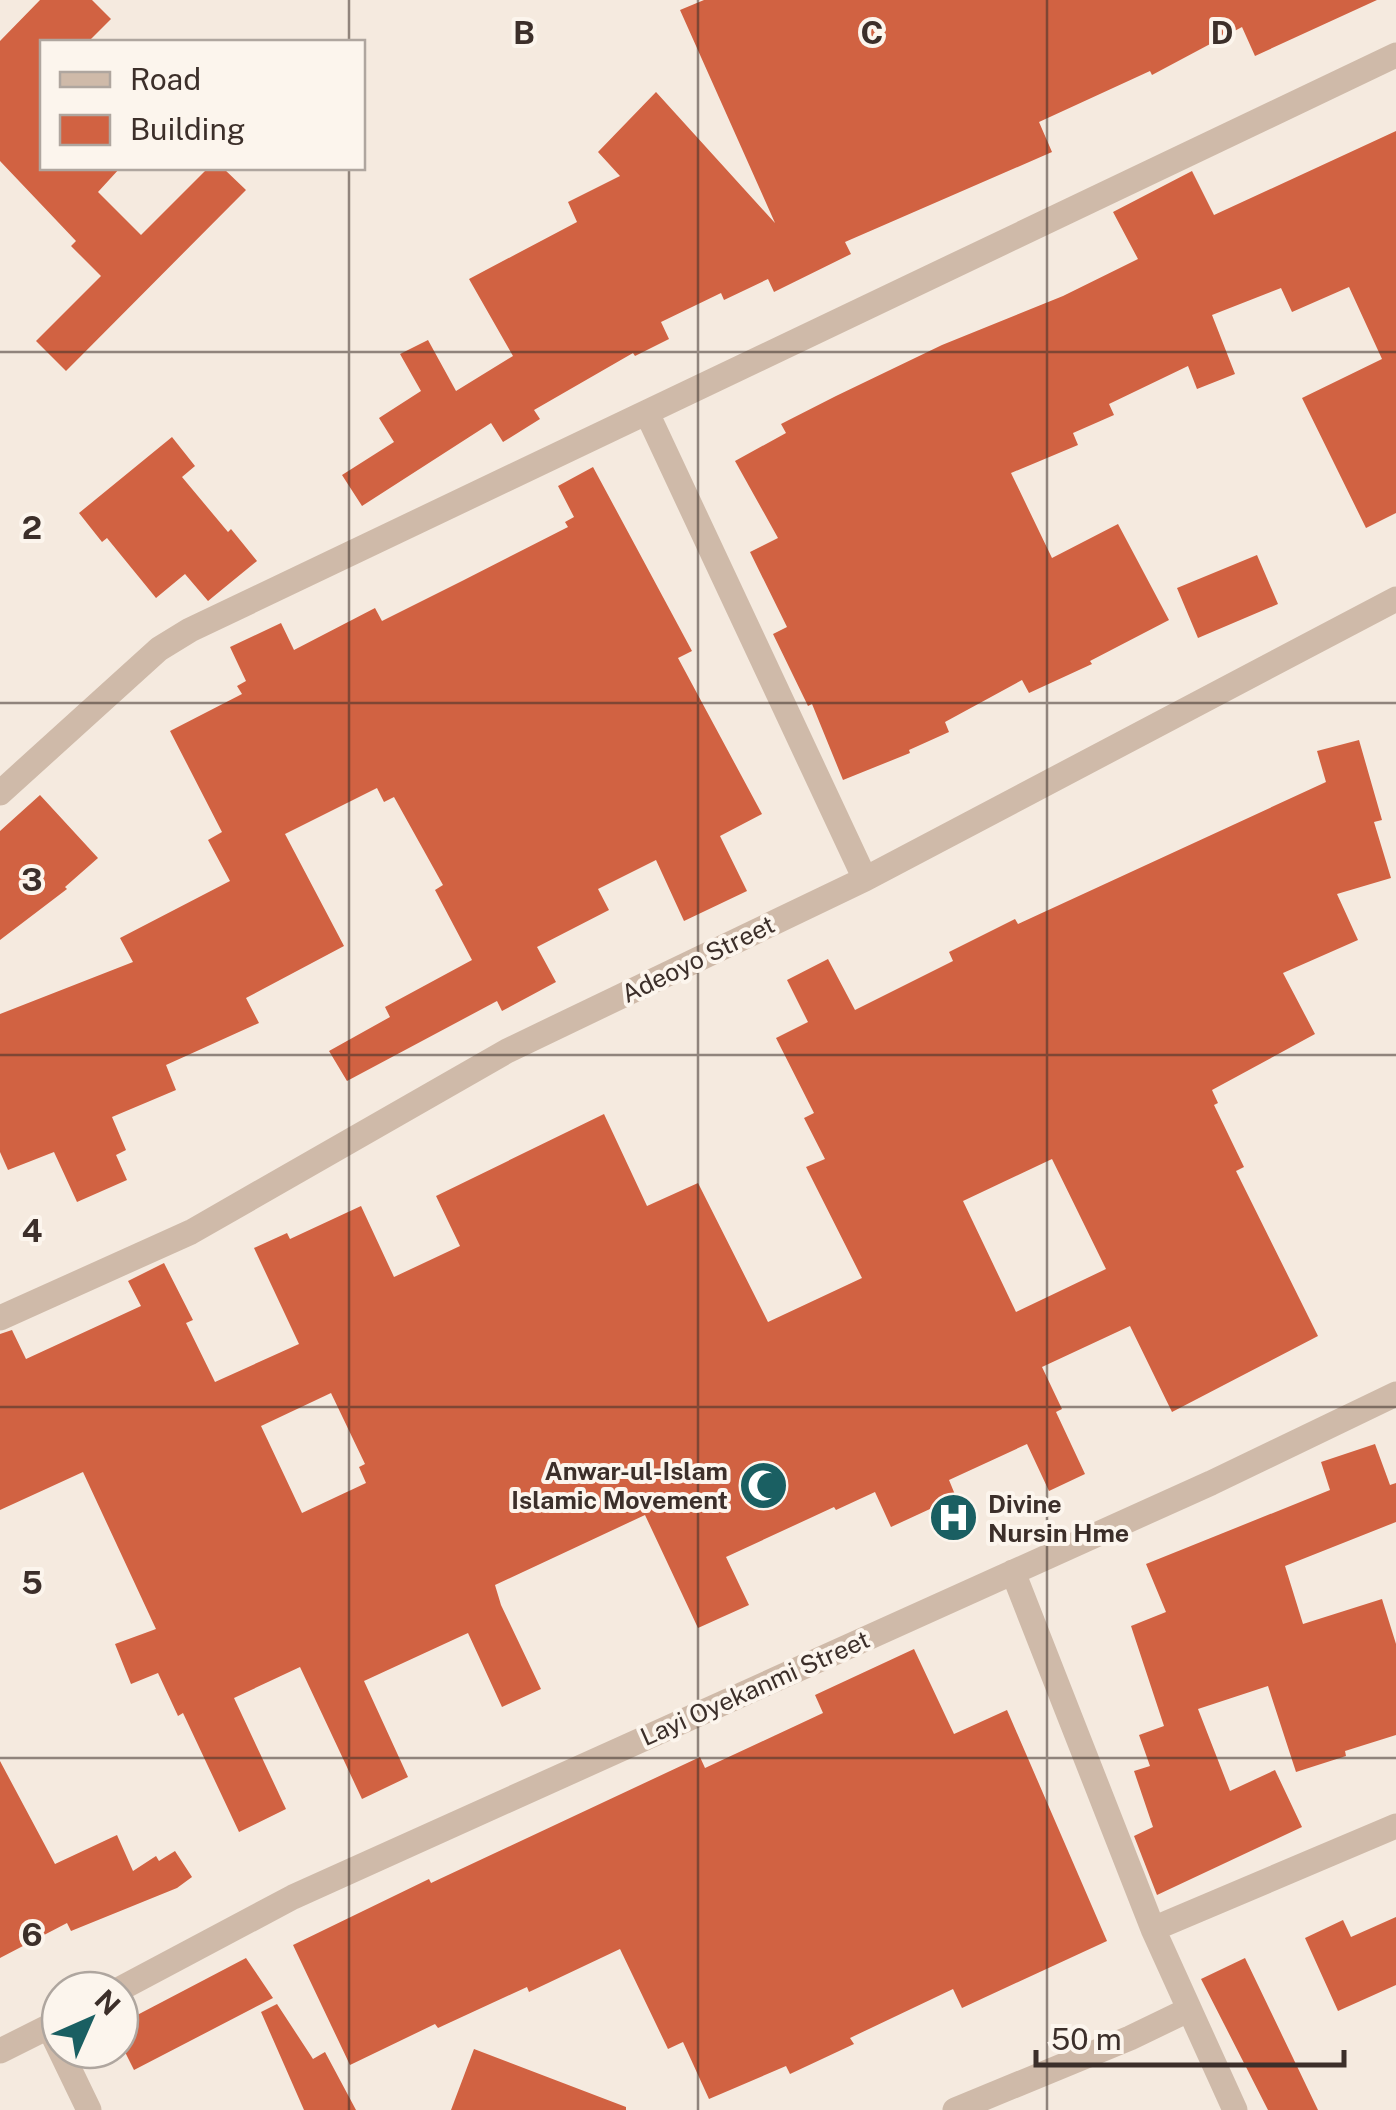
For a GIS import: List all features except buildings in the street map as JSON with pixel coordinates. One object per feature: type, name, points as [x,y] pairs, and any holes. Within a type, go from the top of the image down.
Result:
[{"type":"street","points":[[0,792],[160,649],[190,630],[1396,55]]},
{"type":"street","points":[[647,413],[866,879]]},
{"type":"street","name":"Adeoyo Street","points":[[0,1318],[191,1232],[507,1051],[866,879],[1396,599]]},
{"type":"street","name":"Layi Oyekanmi Street","points":[[140,1978],[293,1897],[1211,1484],[1396,1394]]},
{"type":"street","points":[[1013,1572],[1153,1929],[1235,2110]]},
{"type":"street","points":[[1153,1929],[1396,1826]]},
{"type":"street","points":[[954,2110],[1188,2010]]},
{"type":"street","points":[[0,2052],[40,2031]]},
{"type":"street","points":[[73,2070],[89,2110]]},
{"type":"place","name":"Anwar-ul-Islam Islamic Movement","points":[[763,1485]]},
{"type":"place","name":"Divine Nursin Hme","points":[[953,1518]]}]
